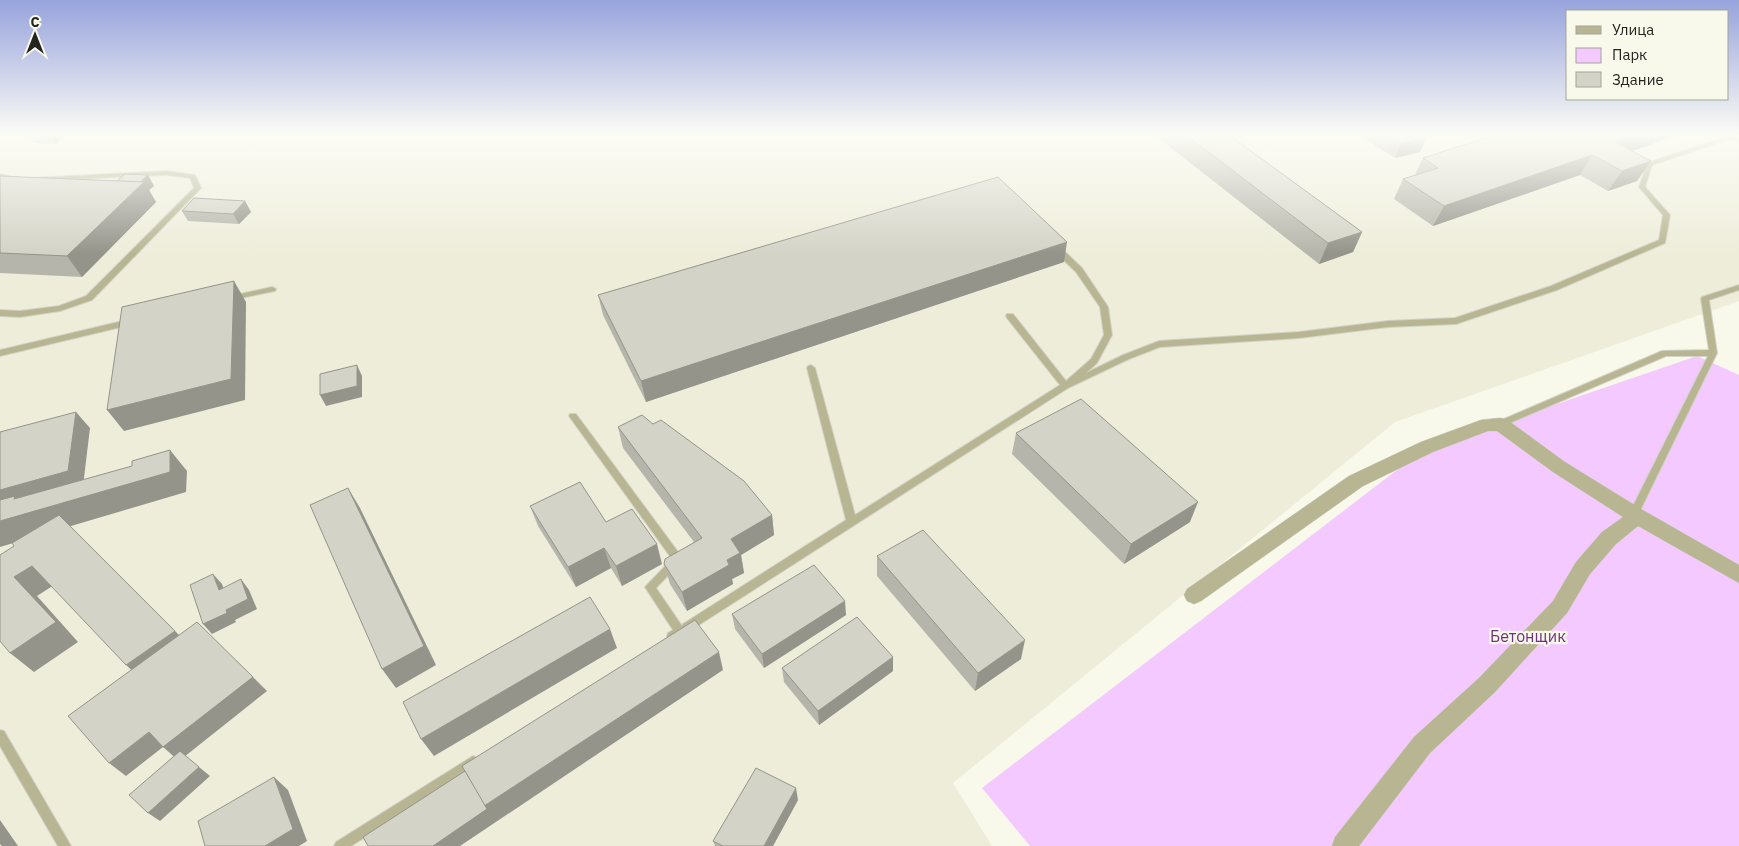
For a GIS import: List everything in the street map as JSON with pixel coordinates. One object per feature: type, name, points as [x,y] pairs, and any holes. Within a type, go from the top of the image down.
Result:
[{"type":"street","points":[[1194,595],[1356,481],[1428,447],[1487,425],[1500,424],[1559,467],[1634,514],[1739,575]]},
{"type":"street","points":[[1344,846],[1422,745],[1487,685],[1560,607],[1583,568],[1609,538],[1630,522],[1634,514]]},
{"type":"lane","points":[[0,176],[16,179],[153,174]]},
{"type":"lane","points":[[0,313],[30,313],[60,308],[89,298],[198,188],[193,176],[173,174]]},
{"type":"lane","points":[[664,641],[851,520],[1065,386],[1126,357],[1160,344],[1299,335],[1388,324],[1456,321],[1554,288],[1662,241],[1667,215],[1642,187],[1646,174]]},
{"type":"lane","points":[[1052,244],[1079,270],[1104,307],[1108,335],[1094,362],[1065,386]]},
{"type":"lane","points":[[1634,514],[1712,352],[1705,299],[1739,287]]},
{"type":"lane","points":[[223,300],[272,289]]},
{"type":"lane","points":[[1010,316],[1065,386]]},
{"type":"lane","points":[[0,353],[136,321]]},
{"type":"lane","points":[[1500,424],[1664,352],[1712,352]]},
{"type":"lane","points":[[811,368],[851,520]]},
{"type":"lane","points":[[573,416],[678,560],[650,587],[680,631]]},
{"type":"lane","points":[[0,735],[65,846]]},
{"type":"lane","points":[[340,846],[481,757]]},
{"type":"shaded area","points":[[0,174],[1739,174],[1739,301],[1395,422],[953,783],[992,846],[0,846]]},
{"type":"green space","name":"Бетонщик","points":[[1697,356],[1739,375],[1739,846],[1030,846],[982,788],[1423,450]]},
{"type":"building","points":[[124,174],[148,175],[140,182],[117,181]]},
{"type":"building","points":[[1238,174],[1283,174],[1362,232],[1328,243]]},
{"type":"building","points":[[1417,174],[1535,174],[1444,206],[1403,179]]},
{"type":"building","points":[[0,176],[144,182],[67,256],[0,253]]},
{"type":"building","points":[[998,177],[1067,242],[641,381],[598,295]]},
{"type":"building","points":[[194,198],[245,201],[233,214],[182,211]]},
{"type":"building","points":[[234,281],[231,379],[107,410],[122,307]]},
{"type":"building","points":[[357,365],[357,386],[320,395],[320,374]]},
{"type":"building","points":[[1081,399],[1198,502],[1131,544],[1016,433]]},
{"type":"building","points":[[76,412],[68,471],[0,490],[0,432]]},
{"type":"building","points":[[642,415],[653,424],[661,420],[744,481],[772,515],[731,539],[740,553],[727,560],[729,565],[682,592],[664,564],[665,559],[702,538],[618,427]]},
{"type":"building","points":[[170,450],[170,472],[0,521],[0,500],[15,496],[14,499],[132,466],[132,461]]},
{"type":"building","points":[[580,482],[606,522],[632,509],[657,544],[616,566],[604,548],[568,567],[530,506]]},
{"type":"building","points":[[348,488],[424,646],[382,669],[310,505]]},
{"type":"building","points":[[59,515],[175,631],[126,665],[32,566],[14,577],[56,622],[10,653],[0,641],[0,555],[14,546],[12,543]]},
{"type":"building","points":[[923,530],[1025,640],[978,673],[877,556]]},
{"type":"building","points":[[814,565],[845,601],[762,654],[732,614]]},
{"type":"building","points":[[213,574],[219,590],[241,579],[248,599],[226,610],[227,613],[203,624],[190,585]]},
{"type":"building","points":[[590,597],[610,629],[421,739],[403,702]]},
{"type":"building","points":[[857,617],[893,657],[818,711],[782,668]]},
{"type":"building","points":[[695,620],[719,652],[484,806],[462,766]]},
{"type":"building","points":[[197,622],[253,677],[163,747],[149,732],[109,763],[68,716]]},
{"type":"building","points":[[180,751],[199,767],[148,813],[129,795]]},
{"type":"building","points":[[756,768],[796,788],[764,846],[723,846],[713,841]]},
{"type":"building","points":[[465,771],[487,809],[433,846],[368,846],[363,837]]},
{"type":"building","points":[[274,777],[293,829],[265,846],[205,846],[198,821]]}]
